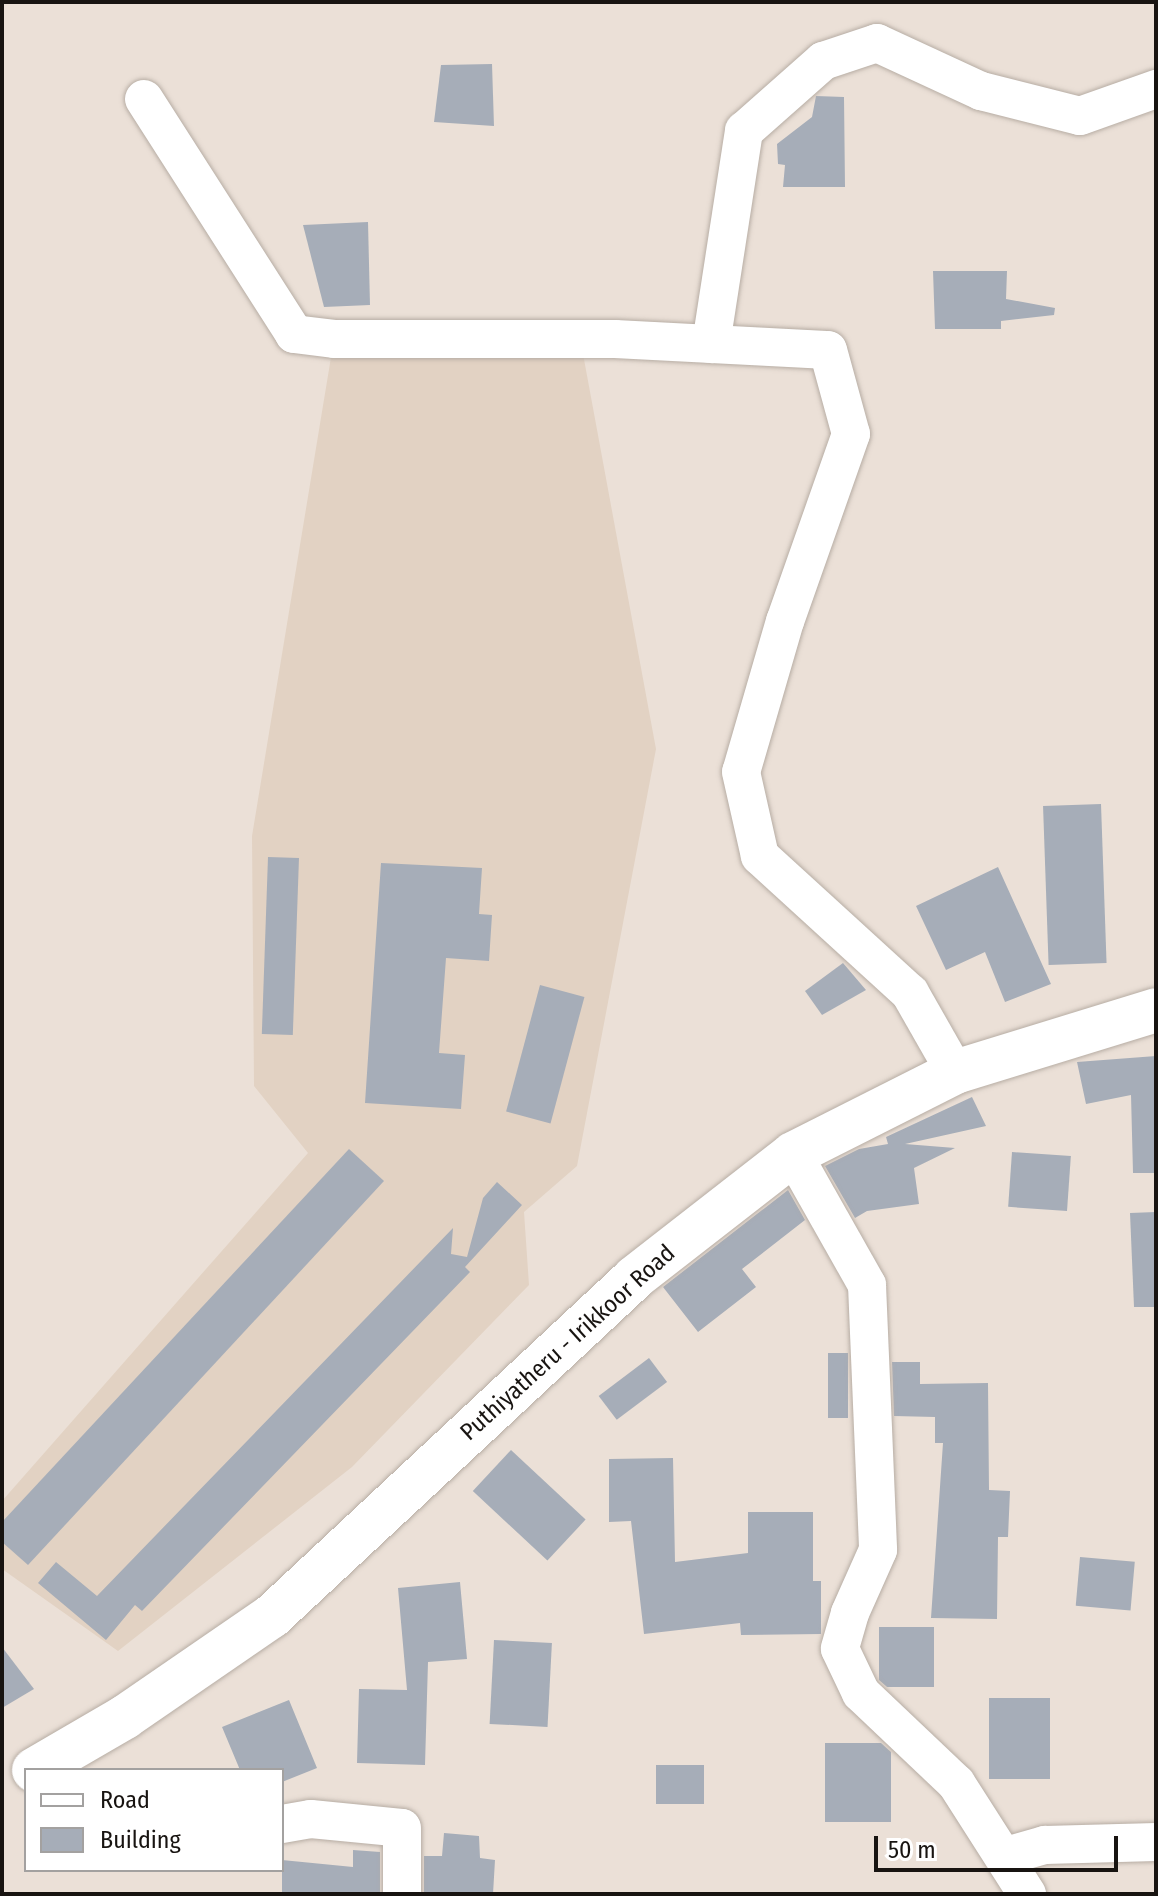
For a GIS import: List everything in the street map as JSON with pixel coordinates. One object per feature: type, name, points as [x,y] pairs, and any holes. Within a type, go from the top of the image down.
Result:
[{"type":"main road","name":"Puthiyatheru - Irikkoor Road","points":[[39,1768],[125,1717],[272,1616],[634,1278],[793,1154],[955,1072],[1156,1010]]},
{"type":"street","points":[[711,344],[744,131],[823,61],[877,43],[981,91],[1080,116],[1156,89]]},
{"type":"street","points":[[144,99],[294,334],[334,339],[711,344],[828,350],[851,434],[785,621],[741,772],[760,856],[910,993],[955,1072]]},
{"type":"street","points":[[793,1154],[867,1285],[878,1550],[850,1613],[840,1649],[861,1693],[956,1783],[1006,1856],[1027,1894]]},
{"type":"street","points":[[284,1824],[311,1819],[402,1828],[402,1894]]},
{"type":"street","points":[[1006,1856],[1045,1845],[1156,1842]]},
{"type":"shaded area","points":[[334,339],[581,343],[656,749],[577,1166],[524,1212],[529,1285],[352,1467],[118,1651],[2,1569],[2,1501],[308,1153],[254,1086],[252,836]]},
{"type":"building","points":[[492,64],[494,126],[434,122],[441,65]]},
{"type":"building","points":[[816,96],[844,97],[845,187],[783,187],[785,165],[778,164],[777,144],[812,117]]},
{"type":"building","points":[[368,222],[370,305],[324,307],[303,225]]},
{"type":"building","points":[[933,271],[1007,271],[1006,299],[1055,308],[1054,315],[1001,321],[1001,329],[935,329]]},
{"type":"building","points":[[1101,804],[1107,963],[1049,965],[1043,806]]},
{"type":"building","points":[[268,857],[299,858],[293,1035],[262,1034]]},
{"type":"building","points":[[381,863],[482,868],[479,914],[492,915],[489,961],[446,958],[439,1053],[465,1055],[461,1109],[365,1103]]},
{"type":"building","points":[[998,867],[1051,984],[1005,1002],[985,952],[946,970],[916,906]]},
{"type":"building","points":[[843,963],[866,990],[822,1015],[805,991]]},
{"type":"building","points":[[540,985],[584,997],[551,1123],[506,1112]]},
{"type":"building","points":[[1156,1056],[1156,1173],[1133,1173],[1131,1095],[1086,1104],[1077,1062]]},
{"type":"building","points":[[972,1097],[986,1126],[905,1144],[955,1148],[914,1168],[919,1204],[867,1211],[855,1218],[825,1166],[859,1149],[888,1144],[886,1137]]},
{"type":"building","points":[[349,1149],[384,1181],[28,1565],[2,1542],[2,1522]]},
{"type":"building","points":[[1012,1152],[1071,1156],[1067,1211],[1008,1207]]},
{"type":"building","points":[[497,1182],[522,1205],[465,1267],[470,1272],[142,1611],[135,1605],[106,1640],[38,1583],[56,1562],[97,1596],[453,1228],[451,1254],[467,1257],[483,1198]]},
{"type":"building","points":[[788,1190],[805,1220],[742,1269],[756,1287],[698,1332],[663,1287]]},
{"type":"building","points":[[1156,1212],[1156,1307],[1134,1307],[1130,1213]]},
{"type":"building","points":[[828,1353],[848,1353],[848,1418],[828,1418]]},
{"type":"building","points":[[649,1358],[667,1382],[617,1420],[599,1396]]},
{"type":"building","points":[[892,1362],[920,1362],[920,1384],[988,1383],[989,1490],[1010,1491],[1008,1537],[998,1537],[997,1619],[931,1618],[943,1443],[935,1443],[935,1417],[894,1416]]},
{"type":"building","points":[[511,1450],[586,1520],[547,1561],[473,1491]]},
{"type":"building","points":[[673,1458],[675,1562],[748,1553],[748,1512],[813,1512],[813,1581],[821,1581],[821,1634],[741,1635],[740,1623],[644,1634],[631,1521],[609,1522],[609,1459]]},
{"type":"building","points":[[1080,1557],[1135,1562],[1131,1611],[1076,1606]]},
{"type":"building","points":[[460,1582],[467,1659],[428,1662],[425,1765],[357,1763],[359,1689],[407,1690],[398,1588]]},
{"type":"building","points":[[879,1627],[934,1627],[934,1687],[887,1687],[879,1680]]},
{"type":"building","points":[[494,1640],[552,1643],[548,1727],[490,1724]]},
{"type":"building","points":[[2,1647],[34,1689],[2,1708]]},
{"type":"building","points":[[989,1698],[1050,1698],[1050,1779],[989,1779]]},
{"type":"building","points":[[289,1700],[317,1768],[284,1781],[284,1768],[239,1768],[222,1727]]},
{"type":"building","points":[[825,1743],[881,1743],[891,1752],[891,1822],[825,1822]]},
{"type":"building","points":[[656,1765],[704,1765],[704,1804],[656,1804]]},
{"type":"building","points":[[444,1833],[479,1836],[480,1858],[495,1860],[493,1894],[424,1894],[424,1856],[442,1856]]},
{"type":"building","points":[[353,1850],[380,1852],[380,1894],[282,1894],[284,1860],[353,1867]]}]
